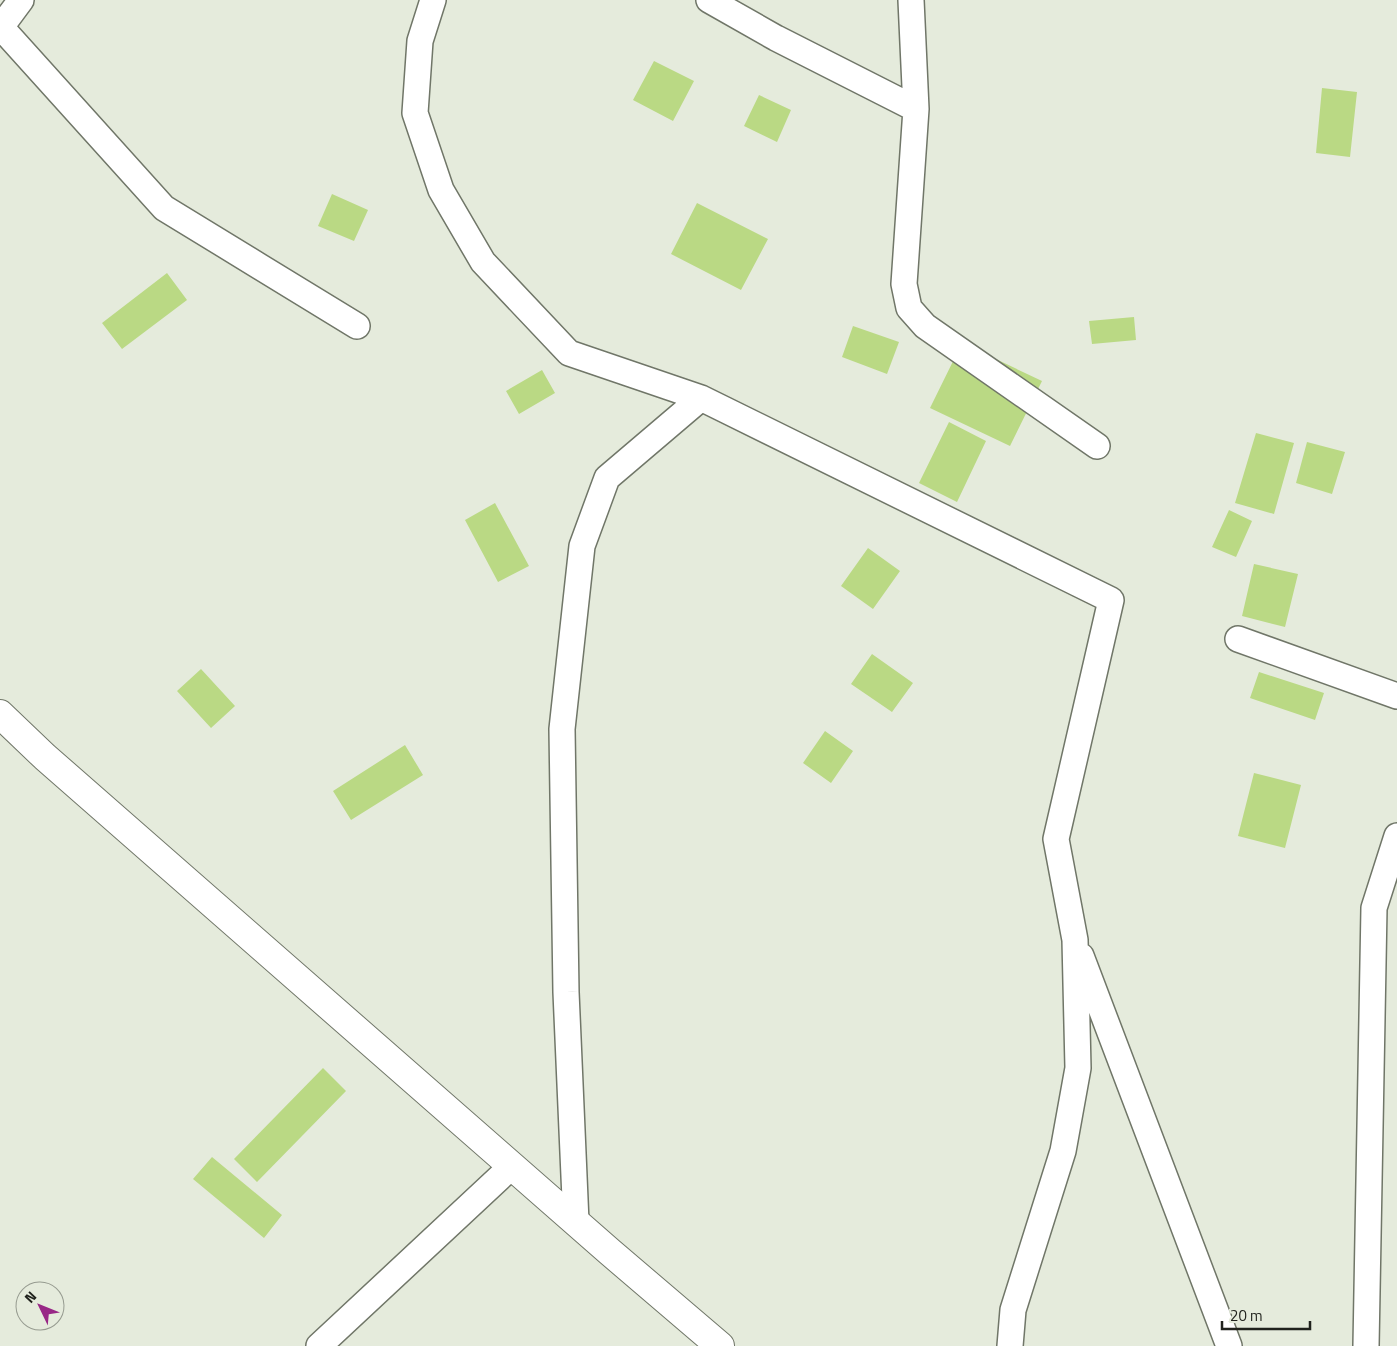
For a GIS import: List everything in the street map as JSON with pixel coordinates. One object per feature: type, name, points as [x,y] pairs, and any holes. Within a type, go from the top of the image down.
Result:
[{"type":"street","points":[[20,0],[0,27],[164,208],[357,326]]},
{"type":"street","points":[[432,0],[420,41],[415,112],[441,190],[483,262],[569,353],[701,398],[1111,600],[1056,839],[1075,940],[1078,1068],[1063,1151],[1013,1310],[1010,1346]]},
{"type":"street","points":[[709,0],[776,38],[916,109]]},
{"type":"street","points":[[911,0],[916,109],[904,284],[909,308],[925,326],[1097,446]]},
{"type":"street","points":[[576,1222],[566,992],[562,729],[582,546],[607,478],[701,398]]},
{"type":"street","points":[[1238,638],[1397,696]]},
{"type":"street","points":[[0,714],[45,757],[720,1346]]},
{"type":"street","points":[[1366,1346],[1374,908],[1397,836]]},
{"type":"street","points":[[1075,940],[1229,1346]]},
{"type":"street","points":[[319,1346],[512,1166]]},
{"type":"building","points":[[654,61],[694,81],[673,121],[633,100]]},
{"type":"building","points":[[1322,88],[1357,92],[1350,157],[1316,153]]},
{"type":"building","points":[[759,95],[791,110],[777,142],[744,126]]},
{"type":"building","points":[[332,194],[368,210],[354,241],[318,226]]},
{"type":"building","points":[[697,203],[768,239],[741,290],[671,254]]},
{"type":"building","points":[[167,273],[187,300],[122,349],[102,323]]},
{"type":"building","points":[[1134,317],[1136,340],[1092,344],[1089,321]]},
{"type":"building","points":[[853,326],[899,342],[887,374],[842,357]]},
{"type":"building","points":[[962,343],[1042,381],[1010,446],[930,408]]},
{"type":"building","points":[[542,370],[555,393],[519,414],[506,391]]},
{"type":"building","points":[[949,422],[986,441],[957,502],[919,483]]},
{"type":"building","points":[[1256,433],[1294,443],[1274,514],[1235,503]]},
{"type":"building","points":[[1307,442],[1345,452],[1332,494],[1296,483]]},
{"type":"building","points":[[495,503],[529,566],[498,582],[465,520]]},
{"type":"building","points":[[1229,510],[1252,521],[1236,557],[1212,547]]},
{"type":"building","points":[[868,548],[900,571],[873,609],[841,586]]},
{"type":"building","points":[[1254,564],[1298,574],[1285,627],[1242,616]]},
{"type":"building","points":[[872,654],[913,683],[892,712],[851,684]]},
{"type":"building","points":[[201,669],[235,706],[211,728],[177,691]]},
{"type":"building","points":[[1259,672],[1324,693],[1315,720],[1250,698]]},
{"type":"building","points":[[825,731],[853,751],[831,783],[803,763]]},
{"type":"building","points":[[405,745],[423,775],[351,820],[333,791]]},
{"type":"building","points":[[1254,773],[1301,785],[1285,848],[1238,836]]},
{"type":"building","points":[[323,1068],[346,1091],[257,1182],[234,1159]]},
{"type":"building","points":[[212,1157],[282,1215],[264,1238],[193,1179]]}]
